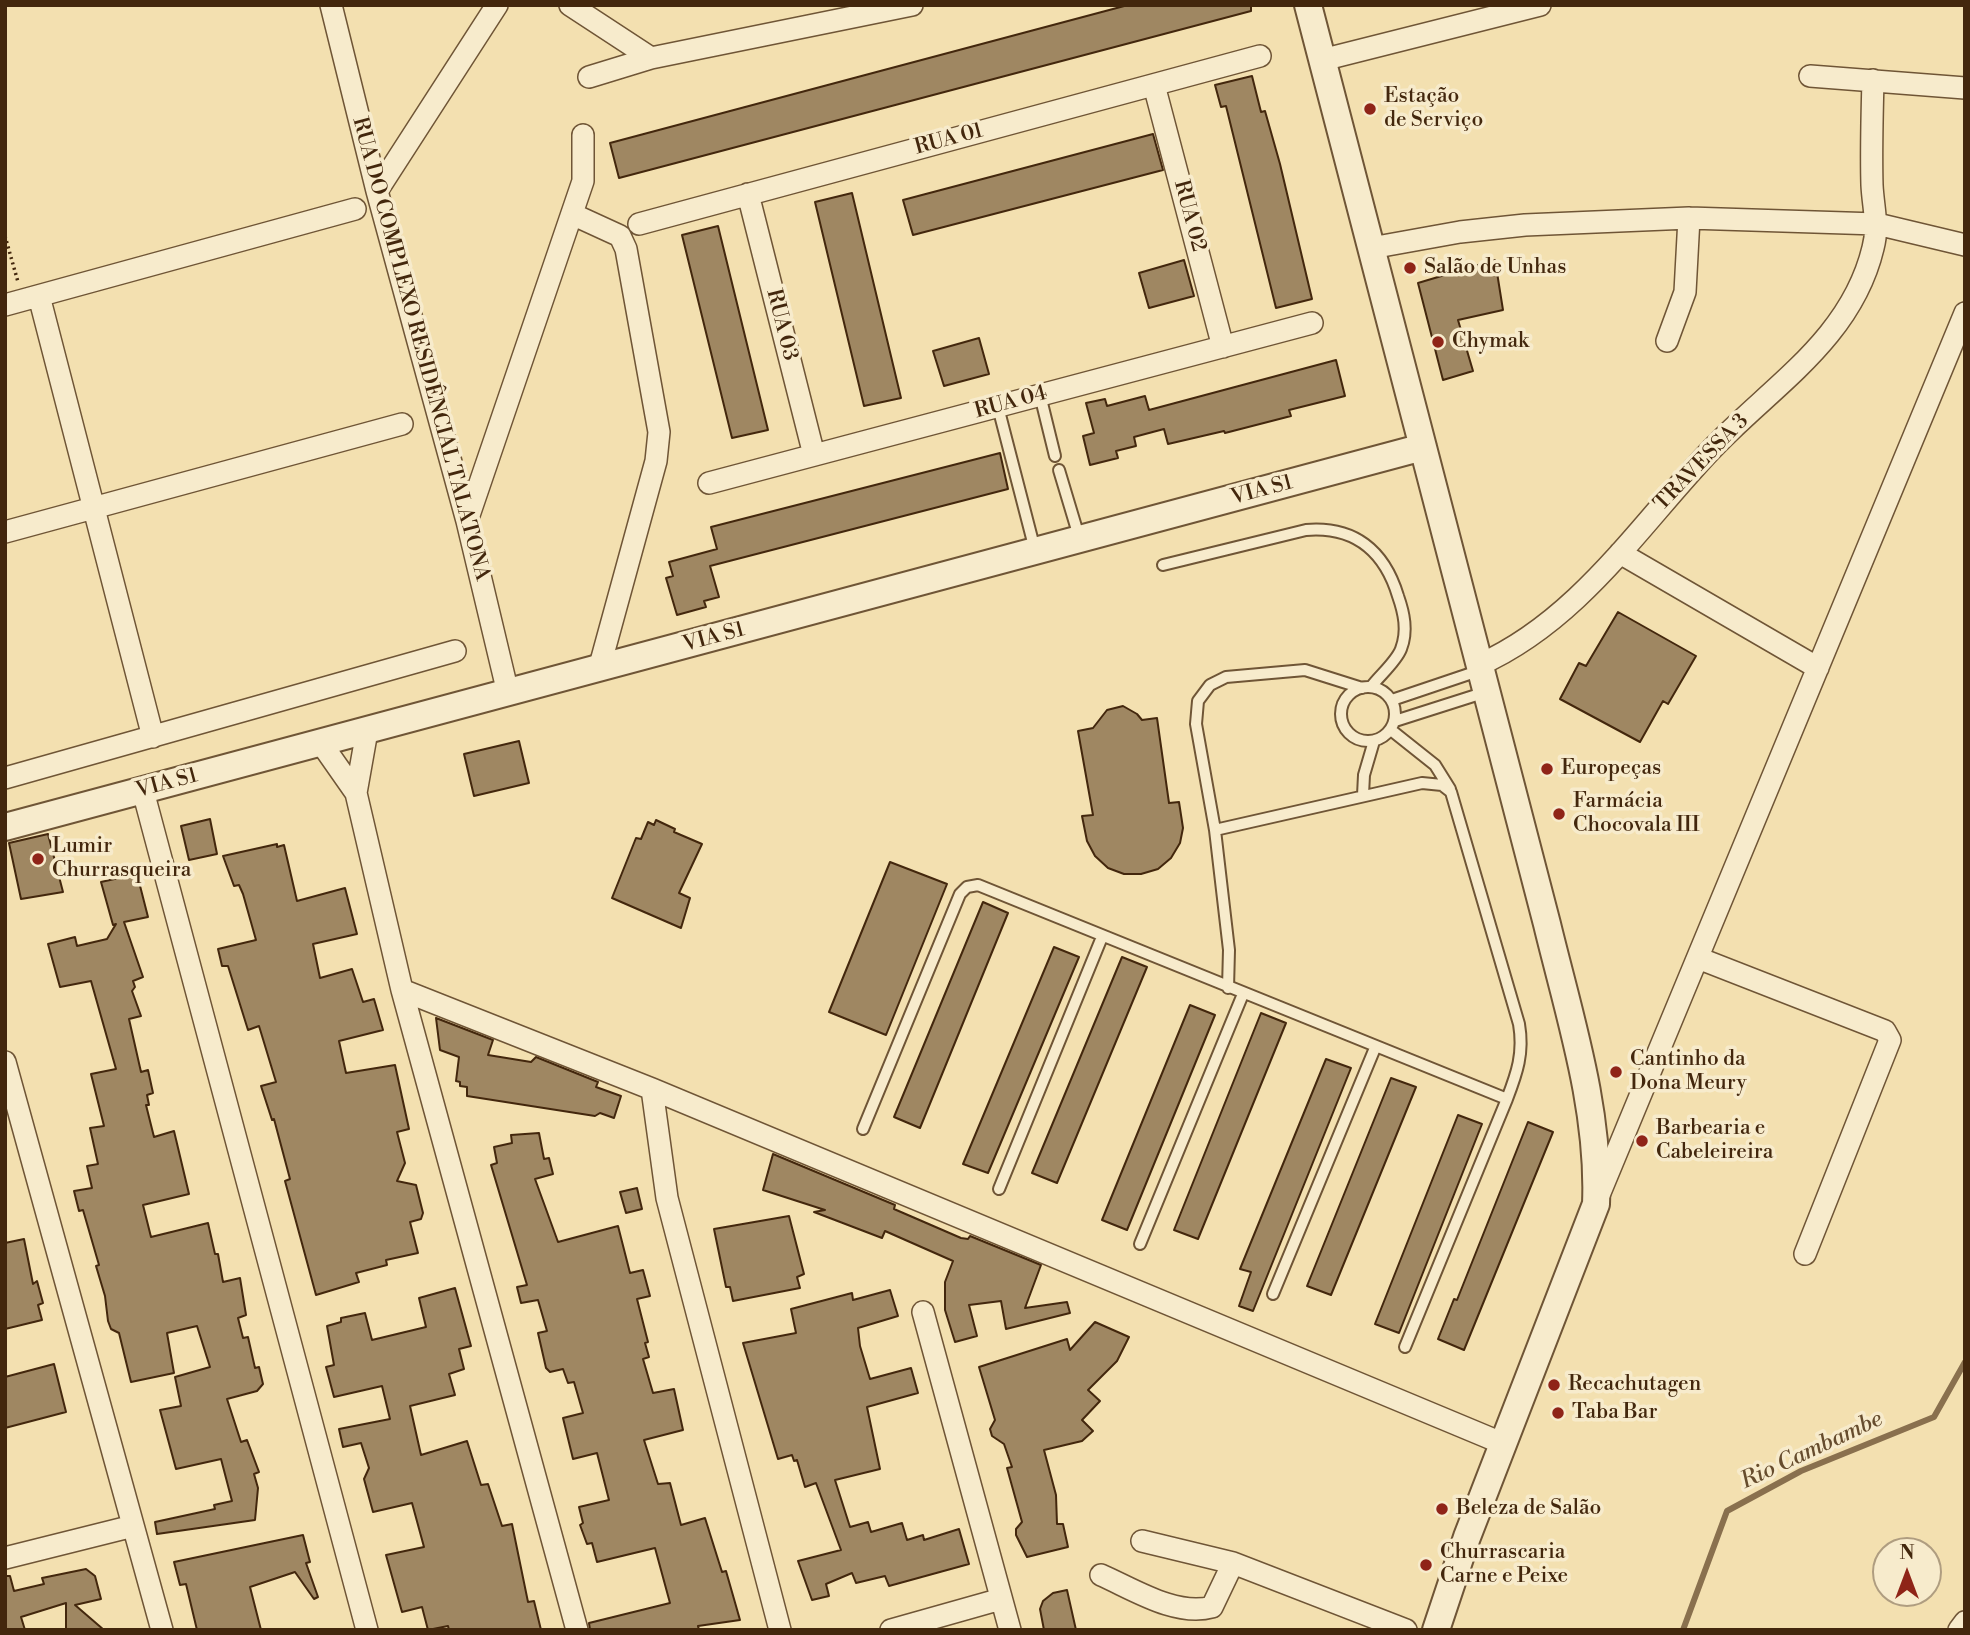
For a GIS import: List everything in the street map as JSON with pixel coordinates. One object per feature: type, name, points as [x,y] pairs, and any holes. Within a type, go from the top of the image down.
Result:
[{"type":"street","name":"RUA DO COMPLEXO RESIDÊNCIAL TALATONA","points":[[331,5],[377,191],[467,521],[508,693]]},
{"type":"street","points":[[377,191],[497,5]]},
{"type":"street","points":[[570,5],[651,58]]},
{"type":"street","points":[[589,77],[651,58],[912,5]]},
{"type":"street","points":[[1308,5],[1579,1055],[1598,1161],[1596,1204]]},
{"type":"street","points":[[1322,60],[1540,5]]},
{"type":"street","name":"RUA 01","points":[[639,223],[1260,56]]},
{"type":"street","points":[[1810,76],[1965,88]]},
{"type":"street","name":"TRAVESSA 3","points":[[1482,675],[1573,603],[1729,430],[1819,349],[1854,300],[1873,249],[1877,223],[1872,189],[1872,80]]},
{"type":"street","name":"RUA 02","points":[[1154,85],[1223,346]]},
{"type":"street","points":[[467,521],[583,181],[583,135]]},
{"type":"street","name":"RUA 03","points":[[748,194],[814,455]]},
{"type":"street","points":[[5,305],[355,209]]},
{"type":"street","points":[[572,214],[621,236],[626,249],[659,432],[650,488],[599,668]]},
{"type":"street","points":[[1371,248],[1460,232],[1525,225],[1689,218],[1877,223],[1965,245]]},
{"type":"street","points":[[1667,341],[1685,292],[1689,218]]},
{"type":"street","points":[[39,296],[153,737]]},
{"type":"street","points":[[1436,1630],[1596,1204],[1965,313]]},
{"type":"street","name":"RUA 04","points":[[709,483],[1312,323]]},
{"type":"street","points":[[5,532],[402,424]]},
{"type":"street","name":"VIA S1","points":[[5,827],[1423,447]]},
{"type":"street","points":[[1620,553],[1818,668]]},
{"type":"street","points":[[5,778],[455,651]]},
{"type":"street","points":[[356,793],[367,731]]},
{"type":"street","points":[[321,743],[356,793],[402,990],[578,1630]]},
{"type":"street","points":[[143,791],[367,1630]]},
{"type":"street","points":[[1698,958],[1885,1031],[1890,1040],[1805,1254]]},
{"type":"street","points":[[402,990],[652,1089],[1504,1444]]},
{"type":"street","points":[[5,1062],[14,1136],[162,1630]]},
{"type":"street","points":[[652,1089],[667,1198],[780,1630]]},
{"type":"street","points":[[923,1312],[1010,1630]]},
{"type":"street","points":[[5,1558],[133,1526]]},
{"type":"street","points":[[1142,1541],[1233,1563],[1406,1630]]},
{"type":"street","points":[[1101,1575],[1177,1608],[1203,1609],[1212,1607],[1233,1563]]},
{"type":"street","points":[[891,1630],[1001,1599]]},
{"type":"street","points":[[1959,1630],[1965,1622]]},
{"type":"lane","points":[[1040,395],[1055,456]]},
{"type":"lane","points":[[998,407],[1035,551]]},
{"type":"lane","points":[[1059,470],[1080,540]]},
{"type":"lane","points":[[1163,565],[1306,530],[1329,528],[1351,536],[1369,547],[1387,569],[1404,615],[1405,636],[1400,652],[1366,687],[1348,696],[1341,712],[1350,735],[1374,741]]},
{"type":"lane","points":[[1228,988],[1229,950],[1215,830],[1196,724],[1198,701],[1210,685],[1226,677],[1305,670],[1379,689],[1392,700],[1393,726],[1435,765],[1451,792],[1519,1024],[1522,1044],[1519,1066],[1507,1099],[1405,1347]]},
{"type":"lane","points":[[1392,700],[1482,675]]},
{"type":"lane","points":[[1363,794],[1364,775],[1374,741],[1393,726],[1482,675]]},
{"type":"lane","points":[[1215,830],[1363,794],[1432,783],[1451,792]]},
{"type":"lane","points":[[863,1129],[960,894],[967,887],[978,886],[1507,1099]]},
{"type":"lane","points":[[999,1189],[1102,937]]},
{"type":"lane","points":[[1140,1244],[1243,994]]},
{"type":"lane","points":[[1273,1294],[1375,1048]]},
{"type":"path","points":[[5,236],[18,282]]},
{"type":"building","points":[[1128,5],[1251,5],[1251,11],[619,178],[610,143]]},
{"type":"building","points":[[1252,76],[1261,112],[1265,111],[1280,164],[1312,299],[1276,308],[1226,106],[1221,107],[1215,85]]},
{"type":"building","points":[[1153,134],[1163,170],[913,235],[903,200]]},
{"type":"building","points":[[852,193],[901,398],[864,406],[815,202]]},
{"type":"building","points":[[718,226],[768,430],[732,438],[682,235]]},
{"type":"building","points":[[1184,260],[1194,296],[1149,308],[1139,273]]},
{"type":"building","points":[[1495,260],[1503,310],[1458,320],[1473,371],[1443,380],[1418,283]]},
{"type":"building","points":[[979,338],[989,374],[944,386],[933,351]]},
{"type":"building","points":[[1336,360],[1345,396],[1289,410],[1291,416],[1225,433],[1224,431],[1168,444],[1164,429],[1134,437],[1136,446],[1116,451],[1118,458],[1090,465],[1083,436],[1094,433],[1086,403],[1105,399],[1107,406],[1145,396],[1149,410]]},
{"type":"building","points":[[1000,453],[1008,489],[710,566],[719,597],[704,601],[706,607],[677,615],[666,578],[673,576],[669,562],[717,549],[711,527]]},
{"type":"building","points":[[1618,612],[1696,656],[1668,704],[1663,701],[1640,742],[1560,699],[1579,663],[1586,666]]},
{"type":"building","points":[[1123,706],[1142,720],[1157,718],[1169,803],[1179,802],[1183,828],[1180,843],[1171,858],[1158,869],[1141,874],[1124,874],[1108,868],[1095,856],[1087,841],[1082,816],[1093,815],[1078,731],[1093,728],[1107,710]]},
{"type":"building","points":[[519,741],[529,783],[474,796],[464,754]]},
{"type":"building","points":[[210,819],[217,854],[189,860],[181,826]]},
{"type":"building","points":[[656,820],[675,829],[674,832],[702,844],[679,893],[690,898],[681,928],[612,898],[636,838],[641,839],[648,822],[654,825]]},
{"type":"building","points":[[48,834],[63,892],[21,899],[9,843]]},
{"type":"building","points":[[277,844],[277,847],[284,845],[297,901],[345,888],[357,934],[313,944],[320,978],[352,969],[363,1002],[374,999],[383,1030],[339,1041],[346,1073],[395,1065],[409,1129],[397,1132],[405,1163],[397,1181],[416,1185],[423,1213],[421,1219],[410,1222],[418,1253],[386,1260],[387,1265],[356,1273],[359,1282],[316,1295],[285,1181],[290,1179],[274,1119],[272,1120],[261,1086],[276,1082],[259,1026],[248,1030],[228,966],[222,966],[218,949],[256,940],[243,894],[239,885],[234,886],[223,856]]},
{"type":"building","points":[[890,862],[947,884],[886,1035],[829,1012]]},
{"type":"building","points":[[137,874],[148,917],[124,922],[143,977],[133,981],[135,987],[132,991],[141,1016],[129,1019],[141,1072],[148,1070],[153,1093],[147,1095],[149,1105],[146,1105],[154,1137],[174,1131],[189,1194],[143,1205],[151,1237],[208,1223],[223,1282],[240,1278],[246,1315],[238,1318],[243,1338],[248,1337],[255,1368],[259,1367],[263,1384],[257,1391],[227,1399],[241,1442],[247,1440],[259,1472],[254,1474],[258,1488],[255,1520],[157,1534],[155,1522],[215,1509],[214,1505],[232,1501],[221,1459],[176,1469],[160,1410],[181,1406],[175,1377],[210,1367],[197,1326],[167,1333],[174,1373],[131,1382],[119,1333],[111,1329],[108,1321],[105,1296],[96,1266],[99,1265],[83,1210],[79,1211],[74,1191],[92,1188],[87,1166],[98,1164],[90,1128],[104,1126],[91,1074],[116,1069],[91,981],[60,987],[48,944],[75,937],[77,946],[107,939],[116,924],[113,925],[101,882]]},
{"type":"building","points":[[983,902],[1008,913],[920,1128],[894,1117]]},
{"type":"building","points":[[1054,947],[1079,957],[988,1173],[963,1164]]},
{"type":"building","points":[[1122,957],[1147,967],[1057,1183],[1032,1173]]},
{"type":"building","points":[[1190,1005],[1215,1015],[1127,1230],[1102,1220]]},
{"type":"building","points":[[1261,1013],[1286,1023],[1198,1239],[1174,1230]]},
{"type":"building","points":[[436,1018],[493,1040],[488,1055],[531,1062],[536,1057],[598,1082],[596,1087],[621,1096],[614,1118],[600,1113],[595,1116],[467,1096],[467,1087],[460,1086],[460,1082],[456,1081],[459,1057],[440,1050]]},
{"type":"building","points":[[1326,1059],[1351,1068],[1253,1311],[1239,1306],[1251,1272],[1240,1269]]},
{"type":"building","points":[[1391,1078],[1416,1087],[1331,1295],[1307,1286]]},
{"type":"building","points":[[1458,1115],[1482,1124],[1399,1333],[1375,1324]]},
{"type":"building","points":[[1528,1122],[1553,1132],[1464,1350],[1438,1339],[1454,1299],[1457,1300]]},
{"type":"building","points":[[539,1133],[544,1159],[549,1158],[553,1174],[535,1179],[558,1242],[618,1226],[630,1273],[643,1270],[650,1296],[637,1299],[648,1342],[645,1343],[649,1357],[643,1359],[653,1393],[674,1389],[683,1430],[644,1440],[658,1484],[670,1483],[681,1525],[705,1518],[722,1572],[726,1571],[740,1620],[698,1626],[699,1630],[590,1630],[589,1623],[670,1603],[655,1548],[597,1562],[592,1543],[587,1544],[580,1525],[583,1523],[579,1507],[609,1500],[597,1453],[573,1459],[563,1418],[583,1413],[574,1382],[568,1383],[563,1369],[550,1372],[546,1368],[538,1333],[547,1331],[538,1300],[521,1303],[517,1287],[527,1285],[491,1165],[497,1163],[494,1147],[512,1143],[511,1135]]},
{"type":"building","points":[[773,1154],[895,1205],[894,1209],[961,1238],[968,1239],[970,1236],[1041,1265],[1025,1308],[1067,1302],[1070,1313],[1006,1329],[1001,1301],[969,1305],[977,1336],[955,1342],[945,1310],[945,1282],[953,1261],[885,1231],[882,1238],[814,1212],[825,1210],[763,1190]]},
{"type":"building","points":[[637,1188],[642,1209],[626,1213],[620,1192]]},
{"type":"building","points":[[789,1216],[804,1274],[797,1277],[800,1288],[733,1301],[730,1287],[726,1287],[714,1229]]},
{"type":"building","points":[[24,1239],[33,1284],[37,1281],[43,1303],[38,1305],[42,1320],[5,1329],[5,1243]]},
{"type":"building","points":[[455,1288],[471,1346],[459,1349],[464,1369],[449,1374],[455,1395],[410,1406],[421,1455],[467,1441],[481,1485],[488,1484],[502,1526],[512,1524],[528,1602],[534,1601],[541,1630],[449,1630],[448,1626],[428,1630],[422,1607],[402,1612],[386,1555],[424,1547],[412,1503],[373,1512],[364,1479],[369,1468],[361,1443],[343,1447],[339,1429],[390,1419],[382,1386],[334,1397],[326,1367],[334,1365],[327,1326],[341,1322],[341,1318],[365,1313],[372,1340],[426,1327],[419,1298]]},
{"type":"building","points":[[890,1290],[898,1316],[858,1328],[860,1346],[870,1379],[911,1368],[918,1393],[867,1407],[880,1469],[835,1480],[850,1527],[868,1522],[871,1532],[902,1523],[907,1540],[923,1535],[924,1540],[959,1529],[969,1564],[889,1586],[885,1576],[856,1583],[852,1573],[826,1584],[829,1596],[812,1600],[798,1561],[841,1550],[816,1483],[805,1487],[797,1460],[794,1461],[792,1455],[778,1459],[743,1343],[796,1333],[791,1309],[852,1293],[853,1300]]},
{"type":"building","points":[[1095,1322],[1129,1337],[1117,1361],[1088,1390],[1100,1401],[1082,1420],[1093,1431],[1082,1441],[1044,1450],[1056,1495],[1057,1524],[1063,1524],[1068,1547],[1027,1557],[1016,1535],[1016,1529],[1022,1522],[1007,1468],[1012,1467],[1004,1444],[992,1436],[990,1429],[995,1420],[979,1367],[1067,1339],[1070,1350]]},
{"type":"building","points":[[54,1364],[66,1412],[5,1428],[5,1377]]},
{"type":"building","points":[[303,1535],[310,1562],[306,1563],[318,1597],[314,1599],[295,1572],[250,1587],[261,1630],[197,1630],[186,1584],[180,1585],[174,1562]]},
{"type":"building","points":[[86,1569],[95,1576],[101,1599],[75,1605],[104,1630],[66,1630],[66,1603],[21,1617],[25,1630],[5,1630],[5,1576],[10,1576],[14,1591],[44,1584],[42,1578]]},
{"type":"building","points":[[1067,1590],[1076,1630],[1044,1630],[1040,1609],[1043,1601],[1053,1593]]},
{"type":"waterway","name":"Rio Cambambe","points":[[1683,1630],[1727,1511],[1801,1471],[1934,1417],[1965,1362]]},
{"type":"place","name":"Estação de Serviço","points":[[1370,109]]},
{"type":"place","name":"Salão de Unhas","points":[[1410,268]]},
{"type":"place","name":"Chymak","points":[[1438,342]]},
{"type":"place","name":"Europeças","points":[[1547,769]]},
{"type":"place","name":"Farmácia Chocovala III","points":[[1559,814]]},
{"type":"place","name":"Lumir Churrasqueira","points":[[38,859]]},
{"type":"place","name":"Cantinho da Dona Meury","points":[[1616,1072]]},
{"type":"place","name":"Barbearia e Cabeleireira","points":[[1642,1141]]},
{"type":"place","name":"Recachutagen","points":[[1554,1385]]},
{"type":"place","name":"Taba Bar","points":[[1558,1413]]},
{"type":"place","name":"Beleza de Salão","points":[[1442,1509]]},
{"type":"place","name":"Churrascaria Carne e Peixe","points":[[1426,1565]]}]
